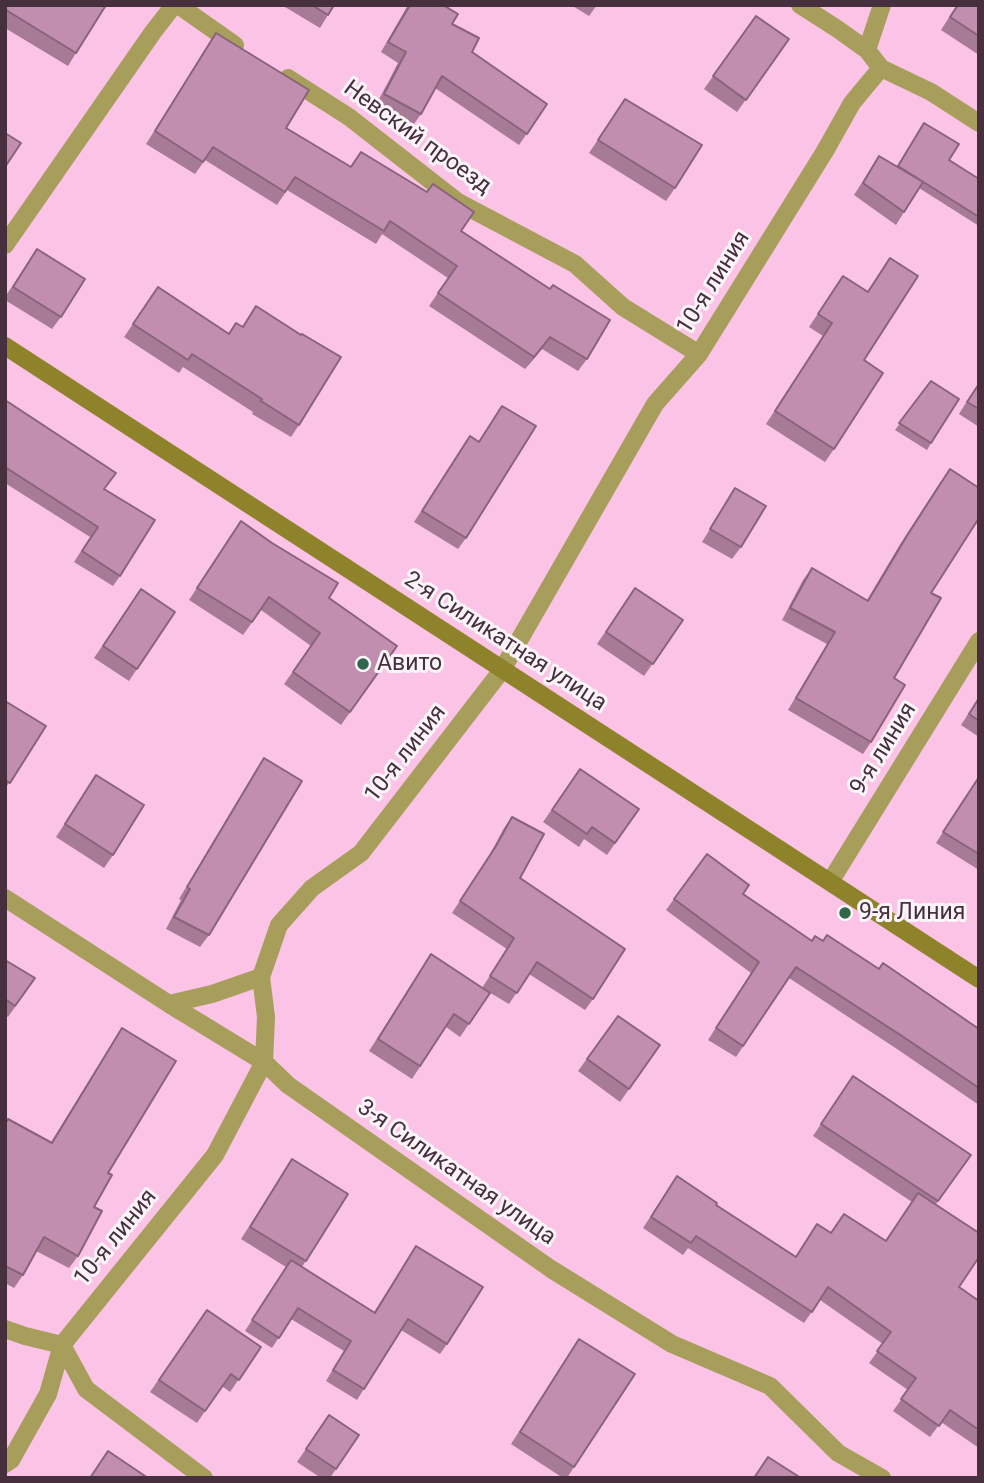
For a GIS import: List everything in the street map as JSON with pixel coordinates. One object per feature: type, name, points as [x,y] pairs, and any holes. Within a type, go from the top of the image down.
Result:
[{"type":"street","points":[[5,246],[153,32],[176,5],[255,58]]},
{"type":"street","points":[[800,5],[867,50],[881,68],[931,92],[979,123]]},
{"type":"street","points":[[867,50],[882,5]]},
{"type":"street","name":"10-я линия","points":[[5,1464],[11,1460],[48,1394],[62,1345],[215,1155],[264,1062],[266,1017],[261,977],[279,925],[312,888],[361,853],[502,670],[655,404],[699,354],[852,103],[881,68]]},
{"type":"street","name":"Невский проезд","points":[[279,72],[349,117],[458,202],[575,264],[623,307],[699,354]]},
{"type":"street","name":"2-я Силикатная улица","points":[[5,346],[979,979]]},
{"type":"street","name":"9-я линия","points":[[830,882],[979,642]]},
{"type":"street","name":"3-я Силикатная улица","points":[[5,898],[264,1062],[288,1085],[551,1269],[672,1344],[770,1386],[838,1453],[882,1478]]},
{"type":"street","points":[[169,1004],[212,994],[261,977]]},
{"type":"street","points":[[5,1329],[62,1345],[86,1389],[204,1478]]},
{"type":"building","points":[[5,5],[106,5],[76,53],[6,10],[5,12]]},
{"type":"building","points":[[312,5],[334,5],[328,15]]},
{"type":"building","points":[[410,5],[443,5],[458,14],[452,24],[479,38],[472,52],[547,104],[527,134],[442,76],[421,114],[384,94],[406,52],[388,42]]},
{"type":"building","points":[[958,5],[979,5],[979,36],[950,17]]},
{"type":"building","points":[[756,16],[789,39],[746,100],[713,76]]},
{"type":"building","points":[[216,33],[309,90],[286,128],[351,167],[361,152],[427,192],[433,184],[474,212],[461,231],[550,289],[553,285],[610,320],[587,359],[550,337],[534,357],[438,293],[457,266],[390,221],[384,231],[295,177],[285,192],[213,147],[203,162],[155,131]]},
{"type":"building","points":[[625,99],[702,145],[675,188],[598,140]]},
{"type":"building","points":[[924,123],[959,144],[949,160],[979,179],[979,217],[898,166]]},
{"type":"building","points":[[5,133],[21,143],[5,167]]},
{"type":"building","points":[[879,156],[923,182],[904,212],[863,183]]},
{"type":"building","points":[[37,249],[85,279],[61,317],[13,287]]},
{"type":"building","points":[[890,258],[918,276],[864,360],[883,373],[834,449],[775,411],[832,323],[818,314],[843,276],[868,292]]},
{"type":"building","points":[[158,287],[229,334],[236,323],[243,327],[256,306],[341,357],[299,425],[192,354],[188,360],[133,324]]},
{"type":"building","points":[[931,381],[959,399],[931,443],[899,423]]},
{"type":"building","points":[[979,384],[979,409],[967,402]]},
{"type":"building","points":[[5,400],[116,473],[104,489],[155,520],[120,576],[82,551],[98,527],[5,467]]},
{"type":"building","points":[[502,406],[536,426],[466,538],[422,511],[470,436],[479,442]]},
{"type":"building","points":[[950,469],[979,488],[979,518],[931,593],[941,598],[894,678],[905,685],[871,742],[796,698],[835,632],[790,608],[812,568],[868,601]]},
{"type":"building","points":[[735,488],[766,506],[741,547],[710,529]]},
{"type":"building","points":[[241,521],[338,583],[329,598],[397,646],[350,712],[293,672],[320,633],[269,597],[252,622],[197,588]]},
{"type":"building","points":[[635,588],[683,620],[653,664],[606,632]]},
{"type":"building","points":[[141,589],[175,612],[137,669],[103,646]]},
{"type":"building","points":[[979,698],[979,721],[969,714]]},
{"type":"building","points":[[5,701],[46,726],[10,783],[5,780]]},
{"type":"building","points":[[264,758],[302,781],[209,935],[174,917],[190,889],[187,887]]},
{"type":"building","points":[[580,769],[639,809],[615,843],[592,827],[587,834],[552,810]]},
{"type":"building","points":[[96,775],[144,805],[113,855],[65,824]]},
{"type":"building","points":[[979,777],[979,854],[943,832]]},
{"type":"building","points":[[512,817],[544,834],[520,878],[625,949],[593,999],[537,962],[517,993],[490,976],[514,938],[460,901]]},
{"type":"building","points":[[707,854],[749,885],[743,894],[812,941],[815,936],[823,941],[827,935],[879,969],[883,963],[979,1029],[979,1088],[796,967],[743,1046],[716,1028],[759,962],[674,899]]},
{"type":"building","points":[[431,954],[490,993],[469,1024],[454,1014],[420,1066],[378,1039]]},
{"type":"building","points":[[5,960],[35,978],[15,1006],[5,999]]},
{"type":"building","points":[[618,1016],[660,1045],[629,1089],[587,1059]]},
{"type":"building","points":[[122,1028],[176,1061],[108,1173],[112,1175],[94,1207],[102,1211],[78,1256],[44,1237],[23,1275],[5,1266],[5,1124],[8,1119],[52,1143]]},
{"type":"building","points":[[853,1076],[971,1155],[938,1201],[821,1124]]},
{"type":"building","points":[[292,1159],[348,1194],[306,1261],[250,1227]]},
{"type":"building","points":[[677,1176],[796,1257],[817,1224],[831,1233],[844,1214],[886,1241],[918,1193],[979,1233],[979,1257],[959,1287],[979,1301],[979,1430],[950,1410],[939,1426],[901,1399],[916,1378],[877,1351],[891,1332],[828,1287],[812,1312],[696,1236],[691,1243],[651,1217]]},
{"type":"building","points":[[416,1246],[483,1287],[447,1344],[408,1319],[364,1389],[333,1370],[351,1341],[298,1308],[279,1338],[252,1320],[291,1260],[375,1313]]},
{"type":"building","points":[[207,1310],[261,1347],[239,1380],[231,1374],[205,1411],[159,1380]]},
{"type":"building","points":[[579,1339],[635,1374],[574,1467],[520,1432]]},
{"type":"building","points":[[329,1415],[359,1435],[336,1469],[306,1449]]},
{"type":"building","points":[[108,1451],[148,1478],[90,1478]]},
{"type":"building","points":[[768,1457],[801,1478],[754,1478]]},
{"type":"place","name":"Авито","points":[[363,664]]},
{"type":"place","name":"9-я Линия","points":[[845,913]]}]
